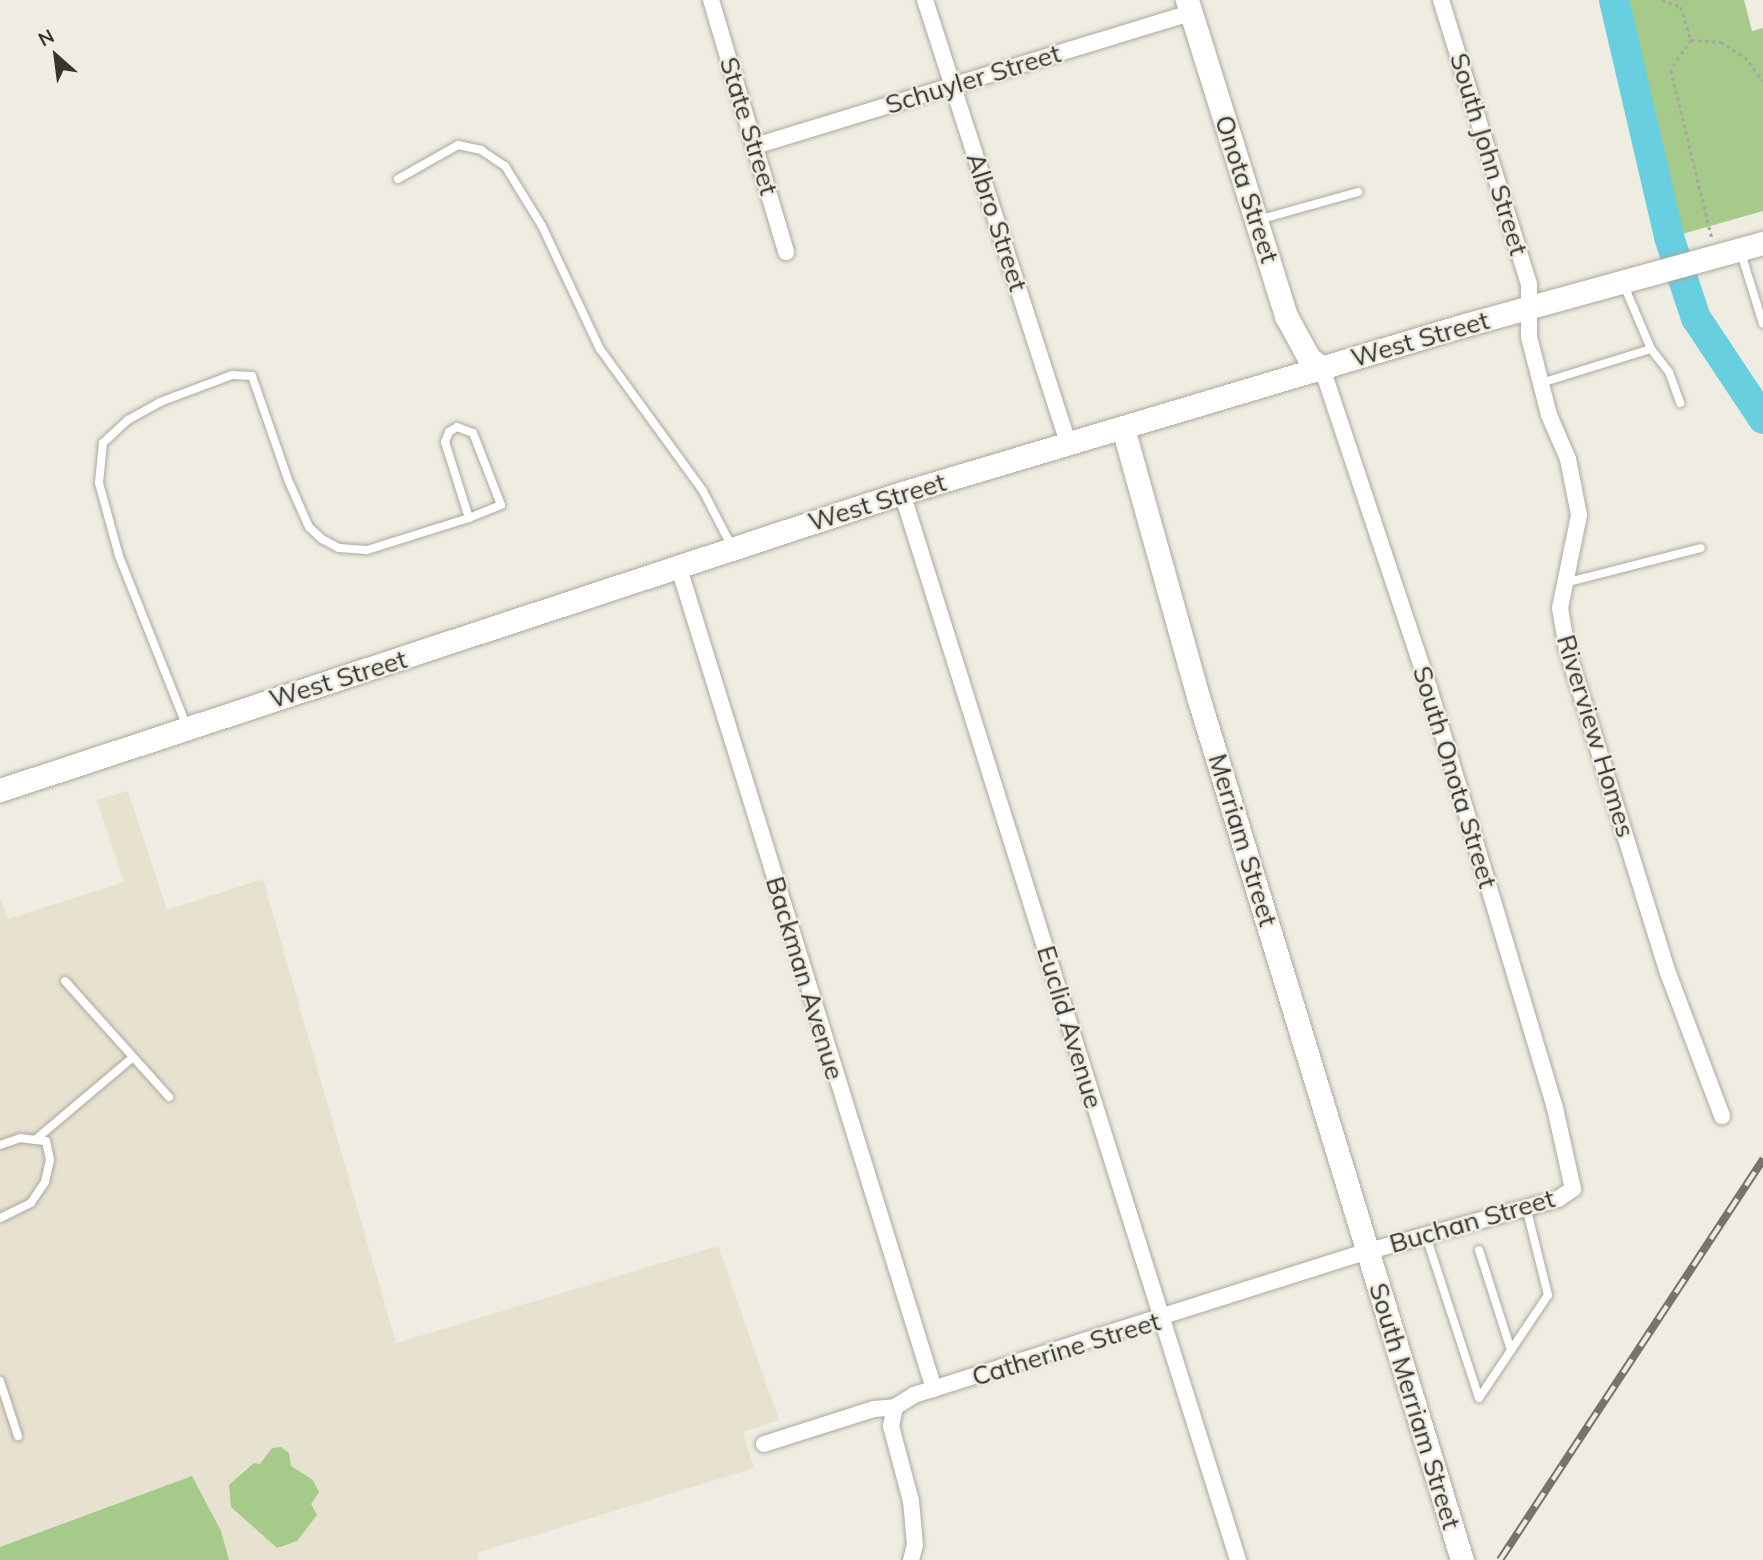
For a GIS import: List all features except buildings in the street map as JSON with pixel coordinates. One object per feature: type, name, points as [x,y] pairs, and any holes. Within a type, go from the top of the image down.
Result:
[{"type":"street","name":"State Street","points":[[711,0],[786,252]]},
{"type":"street","name":"Albro Street","points":[[925,0],[1068,444]]},
{"type":"street","name":"South John Street","points":[[1441,0],[1529,284],[1529,308]]},
{"type":"street","name":"Schuyler Street","points":[[755,146],[953,86],[1189,6]]},
{"type":"street","name":"Onota Street","points":[[1189,6],[1286,316],[1309,358],[1322,368]]},
{"type":"street","name":"West Street","points":[[0,790],[902,493],[1322,368],[1763,243]]},
{"type":"street","name":"Riverview Homes","points":[[1529,308],[1529,337],[1541,383],[1568,459],[1579,515],[1560,608],[1567,649],[1668,974],[1722,1116]]},
{"type":"street","name":"South Onota Street","points":[[1322,368],[1429,688],[1555,1108],[1573,1189]]},
{"type":"street","name":"Merriam Street","points":[[1122,428],[1200,703],[1369,1251]]},
{"type":"street","name":"Euclid Avenue","points":[[902,493],[1238,1560]]},
{"type":"street","name":"Backman Avenue","points":[[678,565],[934,1389]]},
{"type":"street","name":"Buchan Street","points":[[1369,1251],[1558,1199],[1573,1189]]},
{"type":"street","name":"Catherine Street","points":[[764,1444],[874,1409],[895,1407],[934,1389],[1164,1319],[1369,1251]]},
{"type":"street","name":"South Merriam Street","points":[[1369,1251],[1460,1552]]},
{"type":"street","points":[[895,1407],[891,1426],[911,1502],[915,1545],[911,1560]]},
{"type":"lane","points":[[398,179],[458,145],[481,150],[505,166],[542,226],[600,349],[703,491],[732,547]]},
{"type":"lane","points":[[1258,220],[1357,192]]},
{"type":"lane","points":[[1740,249],[1763,324]]},
{"type":"lane","points":[[1623,282],[1651,349],[1669,372],[1680,403]]},
{"type":"lane","points":[[1541,383],[1651,349]]},
{"type":"lane","points":[[187,727],[119,556],[99,483],[103,443],[128,420],[223,378],[252,376],[289,482],[309,527],[322,539],[339,548],[367,550],[469,518],[501,505],[473,433],[457,427],[449,432],[445,442],[469,518]]},
{"type":"lane","points":[[1565,583],[1701,548]]},
{"type":"lane","points":[[65,981],[169,1097]]},
{"type":"lane","points":[[35,1140],[132,1058]]},
{"type":"lane","points":[[0,1145],[46,1141],[50,1160],[45,1182],[31,1203],[0,1218]]},
{"type":"lane","points":[[1426,1236],[1479,1398],[1548,1295],[1526,1206]]},
{"type":"lane","points":[[1479,1251],[1511,1350]]},
{"type":"lane","points":[[0,1381],[18,1436]]},
{"type":"path","points":[[1662,0],[1681,7]]},
{"type":"path","points":[[1683,0],[1681,7],[1691,40]]},
{"type":"path","points":[[1691,40],[1721,42],[1745,57],[1763,81]]},
{"type":"path","points":[[1691,40],[1671,70],[1713,241]]},
{"type":"shaded area","points":[[128,791],[167,910],[263,879],[396,1343],[718,1246],[779,1420],[743,1432],[754,1468],[477,1553],[479,1560],[0,1560],[0,898],[8,919],[124,882],[97,800]]},
{"type":"green space","points":[[1629,0],[1744,0],[1752,31],[1763,28],[1763,211],[1682,234]]},
{"type":"green space","points":[[281,1447],[289,1453],[291,1466],[313,1480],[319,1492],[311,1504],[317,1515],[297,1541],[277,1548],[231,1507],[229,1485],[254,1463],[260,1464],[272,1448]]},
{"type":"green space","points":[[192,1476],[221,1531],[229,1560],[0,1560],[0,1547]]},
{"type":"waterway","points":[[1614,0],[1669,237],[1696,318],[1763,419]]},
{"type":"railway","points":[[1500,1560],[1763,1159]]}]
